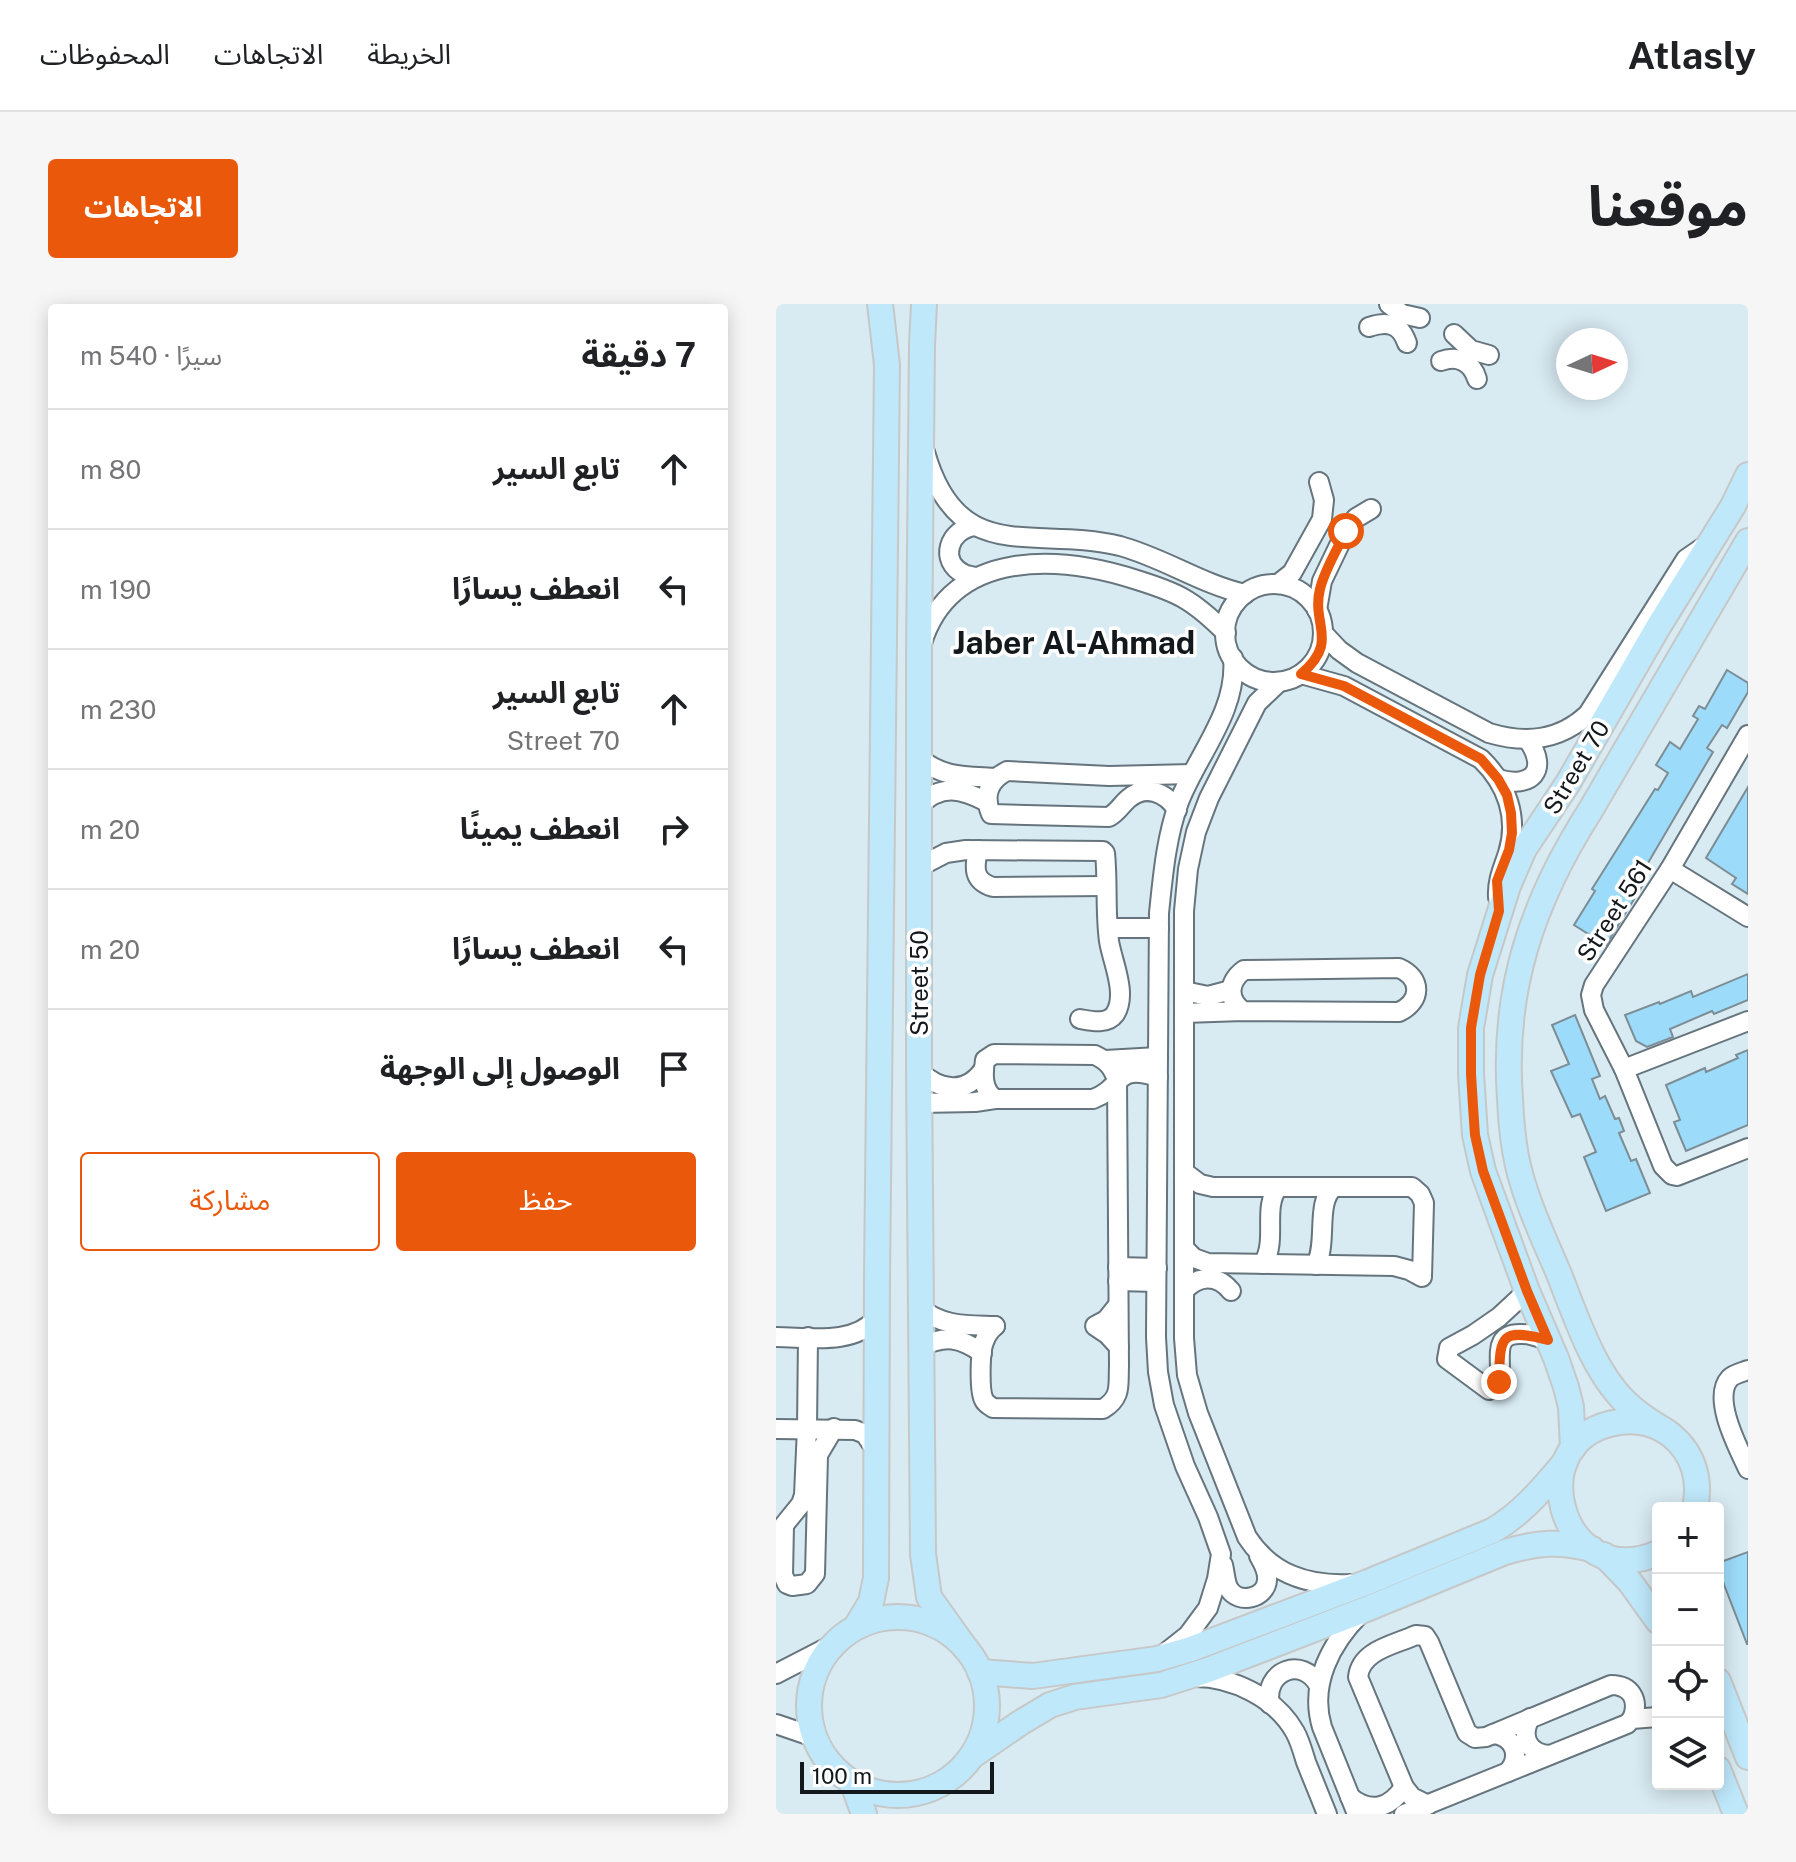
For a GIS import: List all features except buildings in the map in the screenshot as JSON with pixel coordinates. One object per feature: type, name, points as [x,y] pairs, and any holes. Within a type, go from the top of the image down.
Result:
[{"type":"main road","name":"Street 50","points":[[856,1627],[871,1602],[876,1578],[887,365],[880,304]]},
{"type":"main road","name":"Street 50","points":[[924,304],[919,654],[920,1347],[924,1577],[929,1597],[966,1649]]},
{"type":"main road","name":"Street 70","points":[[1598,1552],[1577,1537],[1566,1520],[1560,1501],[1560,1481],[1569,1455],[1571,1407],[1483,1171],[1475,1135],[1471,1028],[1480,975],[1499,911],[1524,849],[1568,783],[1658,627],[1733,506],[1748,475]]},
{"type":"main road","name":"Street 70","points":[[1671,1435],[1630,1407],[1601,1370],[1557,1270],[1518,1168],[1507,1065],[1511,1021],[1527,940],[1549,883],[1748,541]]},
{"type":"main road","points":[[1471,1074],[1490,1081],[1500,1142],[1510,1161],[1518,1168]]},
{"type":"main road","points":[[980,1672],[1033,1676],[1157,1659],[1368,1582],[1500,1527],[1532,1501],[1584,1437],[1612,1423],[1643,1422],[1671,1435],[1691,1459],[1698,1490],[1696,1502]]},
{"type":"main road","points":[[972,1756],[987,1715],[984,1686],[980,1672],[966,1649],[943,1629],[914,1619],[884,1618],[856,1627],[834,1644],[824,1657],[816,1672],[809,1704],[814,1737],[823,1756],[836,1772],[853,1784],[883,1795],[916,1794],[945,1782],[972,1756],[1050,1705],[1075,1697],[1161,1685],[1188,1677],[1505,1552],[1567,1543],[1621,1559],[1652,1555]]},
{"type":"main road","points":[[1598,1552],[1630,1582],[1652,1613]]},
{"type":"main road","points":[[1724,1696],[1748,1757]]},
{"type":"main road","points":[[927,1814],[945,1782]]},
{"type":"main road","points":[[853,1784],[864,1814]]},
{"type":"main road","points":[[1724,1784],[1736,1814]]},
{"type":"street","points":[[1389,304],[1402,314],[1420,318]]},
{"type":"street","points":[[1369,327],[1380,323],[1397,328],[1407,343]]},
{"type":"street","points":[[1454,334],[1471,350],[1489,355]]},
{"type":"street","points":[[1441,361],[1459,359],[1469,364],[1477,379]]},
{"type":"street","points":[[922,439],[930,469],[944,497],[953,509],[987,532],[1012,537],[1079,539],[1119,546],[1159,559],[1213,585],[1245,594]]},
{"type":"street","points":[[1278,584],[1296,568],[1322,519],[1324,500],[1319,482]]},
{"type":"street","points":[[1317,610],[1322,581],[1346,531],[1356,518],[1371,509]]},
{"type":"street","points":[[975,526],[955,535],[950,543],[949,555],[953,564],[965,575],[977,577]]},
{"type":"street","points":[[1323,633],[1357,663],[1489,733],[1501,737],[1540,739],[1576,726],[1588,714],[1686,559],[1711,542]]},
{"type":"street","points":[[919,654],[940,609],[963,586],[1000,568],[1024,563],[1065,564],[1113,572],[1157,586],[1183,598],[1226,633]]},
{"type":"street","points":[[1233,658],[1234,675],[1228,700],[1177,810],[1165,858],[1159,928],[1156,1275],[1158,1372],[1164,1405],[1221,1554],[1227,1586],[1242,1598],[1251,1598],[1264,1590],[1268,1575],[1247,1537],[1203,1427],[1187,1375],[1184,1291],[1184,911],[1196,832],[1222,769],[1257,703],[1279,682],[1301,674],[1310,666],[1322,645],[1322,621],[1317,610],[1305,595],[1278,584],[1262,586],[1245,594],[1231,611],[1226,633],[1238,666],[1252,677],[1279,682]]},
{"type":"street","points":[[1301,674],[1344,686],[1481,759],[1498,779],[1507,795],[1512,833],[1497,881],[1499,911]]},
{"type":"street","name":"Street 561","points":[[1748,735],[1670,869],[1594,985],[1591,995],[1594,1010],[1624,1069],[1663,1166],[1672,1175],[1677,1176],[1748,1148]]},
{"type":"street","points":[[1498,779],[1510,782],[1530,779],[1537,769],[1537,757],[1528,740]]},
{"type":"street","points":[[919,758],[937,771],[955,776],[996,778]]},
{"type":"street","points":[[1177,810],[1168,798],[1155,791],[1137,793],[1109,817],[991,814],[987,802],[988,789],[996,778],[1007,771],[1109,776],[1192,774]]},
{"type":"street","points":[[1109,776],[1121,786],[1124,796],[1121,807]]},
{"type":"street","points":[[919,806],[937,793],[951,790],[967,792],[987,802]]},
{"type":"street","points":[[919,867],[946,853],[978,850],[1103,851],[1109,942],[1118,969],[1118,1008],[1113,1017],[1105,1021],[1080,1019]]},
{"type":"street","points":[[978,850],[975,869],[977,879],[985,885],[1106,886]]},
{"type":"street","points":[[1670,869],[1748,917]]},
{"type":"street","points":[[1108,928],[1159,928]]},
{"type":"street","points":[[1184,1013],[1399,1012],[1413,1001],[1415,983],[1409,973],[1399,968],[1244,970],[1235,978],[1231,990],[1234,1003],[1243,1011]]},
{"type":"street","points":[[1184,991],[1208,996],[1231,990]]},
{"type":"street","points":[[1624,1069],[1748,1021]]},
{"type":"street","points":[[920,1308],[951,1324],[995,1326],[983,1342],[982,1353],[982,1396],[993,1408],[1103,1409],[1113,1403],[1118,1394],[1119,1347],[1095,1326],[1106,1320],[1118,1305],[1117,1080],[1113,1067],[1095,1055],[994,1054],[985,1060],[984,1069],[986,1089],[995,1099]]},
{"type":"street","points":[[1105,1060],[1158,1057]]},
{"type":"street","points":[[919,1071],[930,1081],[946,1087],[958,1087],[974,1080],[984,1069]]},
{"type":"street","points":[[920,1103],[1093,1099],[1106,1093],[1124,1075],[1140,1073],[1158,1077]]},
{"type":"street","points":[[1093,1099],[1117,1124]]},
{"type":"street","points":[[1184,1172],[1206,1186],[1407,1187],[1417,1190],[1424,1203],[1422,1277],[1394,1266],[1208,1263],[1194,1258],[1184,1248]]},
{"type":"street","points":[[1263,1264],[1270,1249],[1272,1197],[1278,1187]]},
{"type":"street","points":[[1316,1265],[1322,1245],[1324,1202],[1327,1193],[1334,1187]]},
{"type":"street","points":[[1118,1274],[1156,1275]]},
{"type":"street","points":[[1184,1291],[1203,1278],[1219,1280],[1231,1291]]},
{"type":"street","points":[[1527,1291],[1499,1317],[1449,1348],[1447,1359],[1489,1390],[1499,1382],[1500,1345],[1505,1339],[1525,1334],[1548,1340]]},
{"type":"street","points":[[776,1337],[841,1337],[864,1330],[877,1318]]},
{"type":"street","points":[[808,1337],[804,1495],[801,1504],[784,1525],[783,1575],[787,1584],[792,1586],[807,1584],[815,1574],[818,1455],[834,1428]]},
{"type":"street","points":[[920,1347],[948,1339],[968,1343],[982,1353]]},
{"type":"street","points":[[1748,1370],[1730,1378],[1724,1390],[1723,1403],[1748,1469]]},
{"type":"street","points":[[776,1429],[855,1430],[865,1434],[877,1452]]},
{"type":"street","points":[[1257,1552],[1274,1566],[1311,1582],[1330,1585],[1368,1582]]},
{"type":"street","points":[[1157,1659],[1188,1635],[1208,1608],[1221,1554]]},
{"type":"street","points":[[1364,1610],[1340,1637],[1327,1661],[1319,1686],[1319,1717],[1354,1806],[1380,1807],[1395,1800],[1404,1787]]},
{"type":"street","points":[[1404,1814],[1428,1805],[1627,1724],[1636,1705],[1634,1698],[1625,1687],[1611,1685],[1493,1734],[1475,1738],[1467,1733],[1425,1636],[1416,1635],[1368,1655],[1360,1666],[1358,1677],[1404,1787],[1412,1797],[1428,1805]]},
{"type":"street","points":[[776,1674],[834,1644]]},
{"type":"street","points":[[1270,1704],[1270,1686],[1283,1672],[1301,1670],[1312,1676],[1319,1686]]},
{"type":"street","points":[[1188,1677],[1225,1681],[1270,1704],[1295,1733],[1327,1814]]},
{"type":"street","points":[[1632,1719],[1652,1717]]},
{"type":"street","points":[[1530,1718],[1525,1733],[1528,1743],[1534,1751],[1549,1755]]},
{"type":"street","points":[[776,1724],[814,1737]]},
{"type":"street","points":[[1493,1734],[1508,1738],[1514,1746],[1516,1757],[1508,1772]]},
{"type":"district","name":"Jaber Al-Ahmad","points":[[1074,642]]},
{"type":"route","points":[[1346,531],[1322,581],[1317,610],[1322,621],[1322,645],[1310,666],[1301,674],[1344,686],[1481,759],[1507,795],[1511,813],[1509,850],[1497,881],[1499,911],[1480,975],[1471,1028],[1475,1135],[1494,1205],[1548,1340],[1525,1334],[1505,1339],[1500,1345],[1499,1382]]}]
